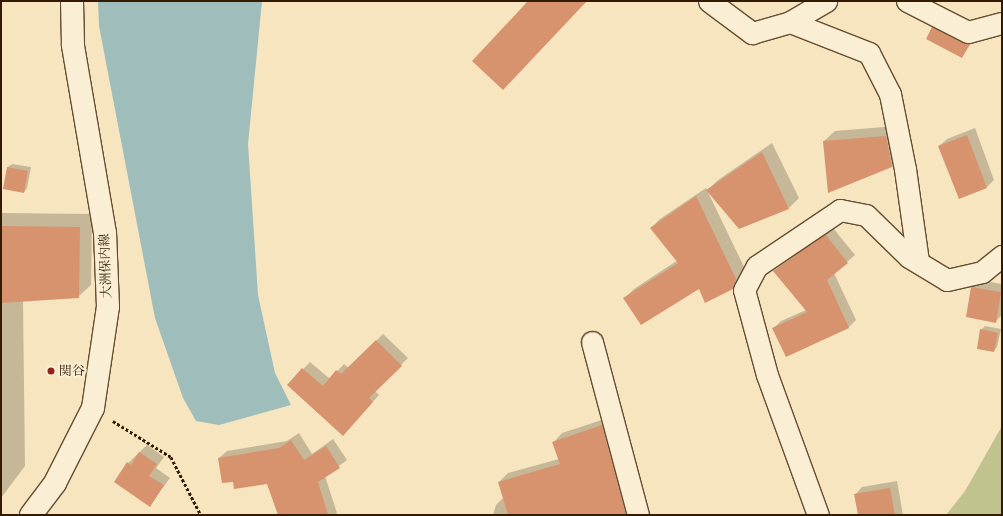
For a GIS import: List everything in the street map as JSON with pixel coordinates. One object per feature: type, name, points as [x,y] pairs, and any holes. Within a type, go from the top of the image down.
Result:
[{"type":"main road","name":"大洲保内線","points":[[31,515],[55,483],[93,408],[108,307],[105,233],[73,45],[72,1]]},
{"type":"street","points":[[709,1],[752,33],[790,22],[826,1]]},
{"type":"street","points":[[907,1],[968,32],[1002,23]]},
{"type":"street","points":[[790,22],[869,54],[890,94],[905,169],[918,262]]},
{"type":"street","points":[[818,515],[768,376],[744,290],[758,266],[840,210],[866,215],[918,262],[947,280],[982,272],[1002,256]]},
{"type":"street","points":[[592,342],[638,515]]},
{"type":"path","points":[[93,408],[171,457],[201,515]]},
{"type":"green space","points":[[1002,426],[1002,515],[946,515],[965,491]]},
{"type":"water","points":[[98,1],[262,1],[248,144],[258,295],[275,373],[291,405],[219,425],[196,421],[183,398],[155,318],[99,26]]},
{"type":"building","points":[[528,1],[587,1],[503,90],[472,61]]},
{"type":"building","points":[[932,27],[963,43],[970,44],[962,58],[926,39]]},
{"type":"building","points":[[967,135],[987,188],[959,199],[938,146]]},
{"type":"building","points":[[886,136],[892,167],[828,193],[823,141]]},
{"type":"building","points":[[762,152],[789,209],[739,229],[706,190]]},
{"type":"building","points":[[7,167],[28,171],[24,193],[3,189]]},
{"type":"building","points":[[696,196],[736,279],[733,289],[705,303],[699,289],[641,325],[623,298],[678,263],[650,228]]},
{"type":"building","points":[[1,226],[80,227],[79,298],[1,303]]},
{"type":"building","points":[[825,234],[848,263],[827,280],[849,328],[786,357],[772,328],[807,312],[773,271]]},
{"type":"building","points":[[971,287],[1001,292],[996,323],[966,317]]},
{"type":"building","points":[[980,329],[998,333],[994,352],[977,349]]},
{"type":"building","points":[[376,340],[402,366],[369,398],[373,402],[343,436],[287,385],[302,368],[323,386],[336,370],[341,374]]},
{"type":"building","points":[[602,425],[626,515],[508,515],[498,482],[560,464],[552,442]]},
{"type":"building","points":[[291,440],[304,460],[326,446],[340,468],[318,482],[328,515],[278,515],[267,484],[234,489],[233,482],[222,483],[218,458],[279,448]]},
{"type":"building","points":[[139,452],[157,464],[149,476],[164,485],[150,507],[114,482],[127,462],[131,465]]},
{"type":"building","points":[[890,488],[895,515],[858,515],[854,494]]},
{"type":"place","name":"関谷","points":[[51,371]]}]
